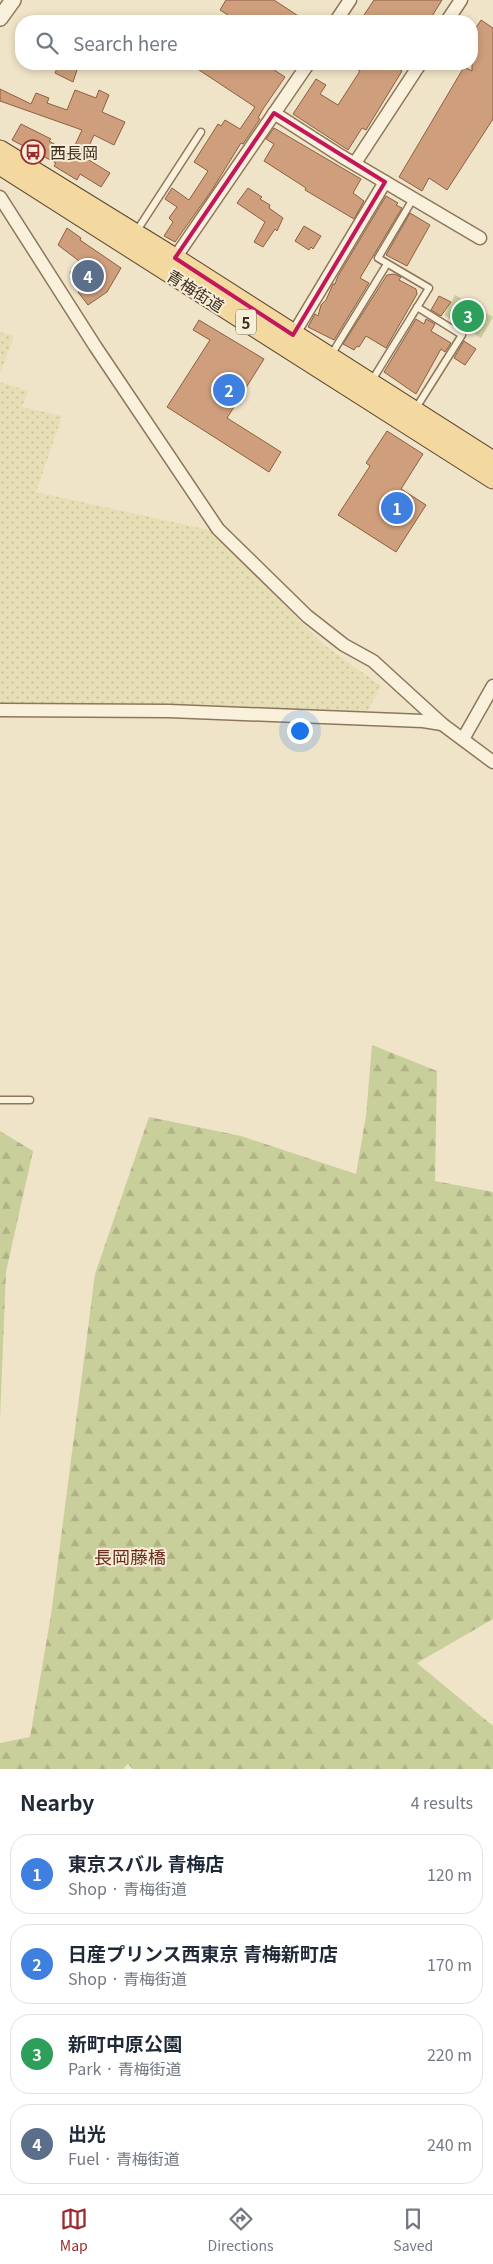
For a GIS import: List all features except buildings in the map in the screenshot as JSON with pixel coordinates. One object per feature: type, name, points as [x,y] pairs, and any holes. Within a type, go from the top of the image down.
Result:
[{"type":"main road","name":"青梅街道","points":[[0,150],[175,258],[493,461]]},
{"type":"main road","name":"青梅街道","points":[[0,165],[493,479]]},
{"type":"street","points":[[0,18],[12,0]]},
{"type":"street","points":[[340,15],[350,0]]},
{"type":"street","points":[[451,15],[461,0]]},
{"type":"street","points":[[175,258],[304,70]]},
{"type":"street","points":[[355,163],[416,70]]},
{"type":"street","points":[[274,113],[480,238]]},
{"type":"street","points":[[293,335],[385,182]]},
{"type":"street","points":[[0,196],[123,388],[218,529],[307,616],[344,645],[373,661],[442,724],[493,762]]},
{"type":"street","points":[[463,740],[493,686]]},
{"type":"street","points":[[0,710],[169,711],[423,721],[442,724]]},
{"type":"lane","points":[[135,234],[201,132]]},
{"type":"lane","points":[[370,383],[429,288],[378,258],[413,199]]},
{"type":"lane","points":[[330,358],[387,264]]},
{"type":"lane","points":[[414,411],[462,335],[417,308]]},
{"type":"lane","points":[[0,1100],[30,1100]]},
{"type":"highlighted area","points":[[274,113],[385,182],[293,335],[175,258]]},
{"type":"shaded area","points":[[0,332],[14,336],[0,374]]},
{"type":"shaded area","points":[[0,382],[28,391],[22,407],[62,416],[36,492],[209,530],[323,644],[381,686],[365,715],[0,707]]},
{"type":"green space","points":[[455,295],[493,317],[481,338],[444,315]]},
{"type":"green space","points":[[372,1045],[437,1071],[435,1181],[493,1192],[493,1619],[417,1663],[493,1726],[493,1769],[133,1769],[128,1764],[123,1769],[0,1769],[0,1743],[30,1737],[51,1615],[95,1274],[149,1117],[241,1136],[356,1174],[366,1116]]},
{"type":"green space","points":[[0,1131],[33,1151],[6,1272],[0,1419]]},
{"type":"place","name":"西長岡","points":[[33,152]]},
{"type":"place","name":"出光","points":[[88,276]]},
{"type":"place","name":"新町中原公園","points":[[468,316]]},
{"type":"place","name":"日産プリンス西東京 青梅新町店","points":[[229,390]]},
{"type":"place","name":"東京スバル 青梅店","points":[[397,508]]},
{"type":"district","name":"長岡藤橋","points":[[130,1556]]}]
